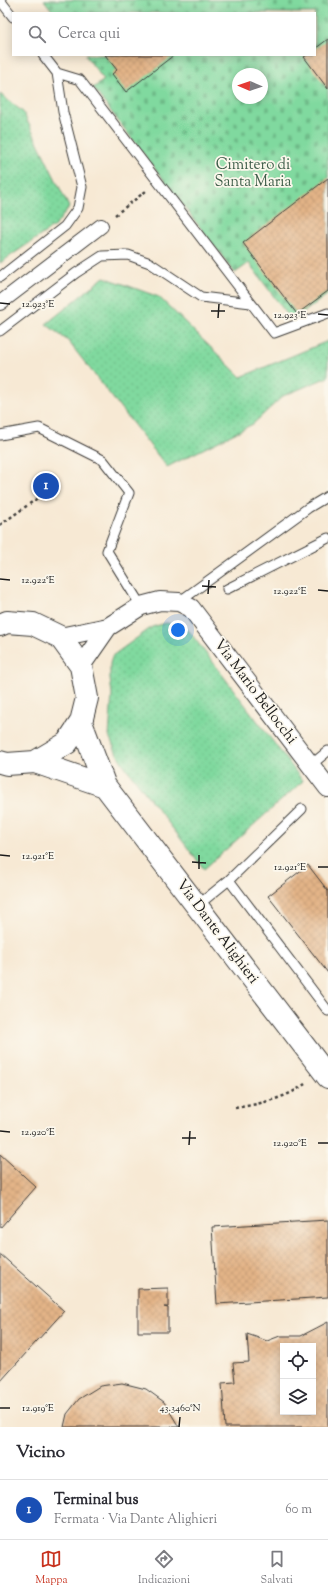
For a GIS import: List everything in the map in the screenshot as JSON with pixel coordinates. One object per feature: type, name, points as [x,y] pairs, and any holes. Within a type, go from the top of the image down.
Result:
[{"type":"main road","points":[[2,621],[33,624],[60,638],[81,666],[87,698],[81,722],[67,743],[35,762]]},
{"type":"main road","name":"Via Dante Alighieri","points":[[81,722],[105,786],[328,1077]]},
{"type":"main road","points":[[0,762],[7,764],[35,762],[105,786]]},
{"type":"street","points":[[0,304],[101,226]]},
{"type":"street","points":[[60,638],[108,627],[141,606],[160,601],[179,602]]},
{"type":"street","name":"Via Mario Bellocchi","points":[[179,602],[191,608],[328,788]]},
{"type":"street","points":[[81,666],[108,627]]},
{"type":"lane","points":[[0,0],[12,16]]},
{"type":"lane","points":[[0,277],[65,226],[78,208],[82,187],[63,112],[57,73],[44,56]]},
{"type":"lane","points":[[57,73],[80,80],[274,333],[328,313]]},
{"type":"lane","points":[[0,331],[76,273],[102,256],[128,255],[150,263],[201,297],[252,304]]},
{"type":"lane","points":[[0,435],[40,428],[103,460],[129,493],[107,551],[141,606]]},
{"type":"lane","points":[[179,602],[308,508],[328,496]]},
{"type":"lane","points":[[227,589],[328,538]]},
{"type":"lane","points":[[311,765],[328,751]]},
{"type":"lane","points":[[197,906],[230,880],[302,809]]},
{"type":"lane","points":[[230,880],[328,1011]]},
{"type":"path","points":[[101,226],[158,182]]},
{"type":"path","points":[[0,524],[49,490]]},
{"type":"path","points":[[235,1108],[262,1103],[296,1091]]},
{"type":"green space","name":"Cimitero di Santa Maria","points":[[44,0],[328,0],[328,294],[292,321],[249,263],[235,273],[93,88],[104,80],[86,56],[316,56],[316,12],[53,12]]},
{"type":"green space","points":[[0,94],[23,112],[69,207],[56,225],[0,263]]},
{"type":"green space","points":[[104,277],[159,297],[241,377],[328,341],[328,377],[283,396],[253,424],[167,467],[68,341],[46,324]]},
{"type":"green space","points":[[166,623],[177,625],[189,631],[303,781],[204,869],[123,764],[109,736],[112,694],[110,664],[112,656],[152,627]]},
{"type":"building","points":[[328,39],[328,89],[304,57],[316,56],[316,48]]},
{"type":"building","points":[[106,56],[173,56],[126,92],[112,74],[117,70]]},
{"type":"building","points":[[328,178],[328,291],[297,314],[243,243]]},
{"type":"building","points":[[308,865],[328,891],[328,973],[268,896]]},
{"type":"building","points":[[0,1154],[36,1187],[0,1228]]},
{"type":"building","points":[[328,1220],[328,1297],[217,1304],[212,1227]]},
{"type":"building","points":[[0,1254],[64,1311],[0,1382]]},
{"type":"building","points":[[168,1288],[168,1307],[164,1307],[168,1308],[168,1332],[138,1332],[138,1289]]},
{"type":"building","points":[[328,1322],[328,1427],[225,1427],[222,1383],[235,1382],[233,1363],[249,1362],[247,1334],[267,1341],[280,1336],[301,1336]]},
{"type":"building","points":[[122,1383],[146,1389],[164,1402],[179,1427],[64,1427],[67,1414],[79,1399],[100,1386]]},
{"type":"place","name":"Terminal bus","points":[[46,486]]}]
